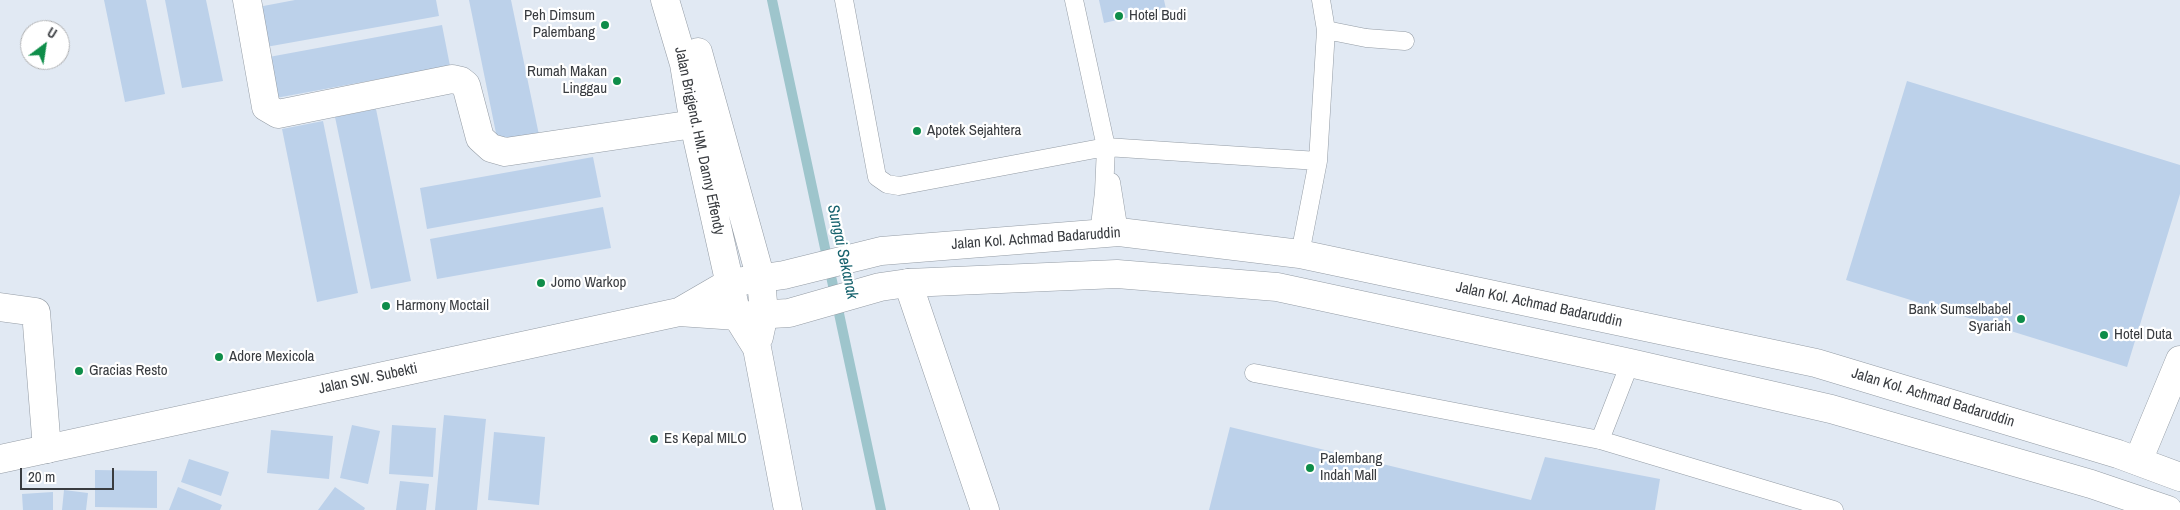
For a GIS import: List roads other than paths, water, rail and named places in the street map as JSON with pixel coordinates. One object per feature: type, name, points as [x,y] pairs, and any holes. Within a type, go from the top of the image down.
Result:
[{"type":"main road","name":"Jalan Brigjend. HM. Danny Effendy","points":[[665,0],[684,64],[694,124],[737,316],[757,348],[776,314],[773,276],[683,0]]},
{"type":"main road","points":[[253,1],[266,107],[278,114],[452,79],[461,81],[466,86],[480,138],[490,148],[505,152],[694,124]]},
{"type":"main road","name":"Jalan Kol. Achmad Badaruddin","points":[[729,283],[773,276],[881,251],[1109,233],[1300,254],[1816,363],[2138,461],[2180,477]]},
{"type":"main road","points":[[985,510],[908,283],[1117,274],[1278,287],[1630,363],[1831,409],[2091,484],[2168,510]]},
{"type":"main road","points":[[679,312],[729,283]]},
{"type":"main road","name":"Jalan SW. Subekti","points":[[0,459],[679,312],[737,316],[776,314],[880,287],[908,283]]},
{"type":"main road","points":[[0,307],[36,312],[47,449]]},
{"type":"main road","points":[[757,348],[788,510]]},
{"type":"main road","points":[[2138,461],[2180,360]]},
{"type":"lane","points":[[844,0],[877,177],[887,184],[898,186],[1106,146],[1318,161]]},
{"type":"lane","points":[[1074,0],[1106,146],[1109,233]]},
{"type":"lane","points":[[1300,254],[1318,161],[1326,67],[1326,30],[1321,0]]},
{"type":"lane","points":[[1326,30],[1366,38],[1405,41]]},
{"type":"lane","points":[[1600,440],[1630,363]]},
{"type":"lane","points":[[1254,373],[1600,440],[1834,510]]},
{"type":"waterway","name":"Sungai Sekanak","points":[[772,0],[881,510]]},
{"type":"place","name":"Hotel Budi","points":[[1119,16]]},
{"type":"place","name":"Peh Dimsum Palembang","points":[[605,25]]},
{"type":"place","name":"Rumah Makan Linggau","points":[[617,81]]},
{"type":"place","name":"Apotek Sejahtera","points":[[917,131]]},
{"type":"place","name":"Jomo Warkop","points":[[541,283]]},
{"type":"place","name":"Harmony Moctail","points":[[386,306]]},
{"type":"place","name":"Bank Sumselbabel Syariah","points":[[2021,319]]},
{"type":"place","name":"Hotel Duta","points":[[2104,335]]},
{"type":"place","name":"Adore Mexicola","points":[[219,357]]},
{"type":"place","name":"Gracias Resto","points":[[79,371]]},
{"type":"place","name":"Es Kepal MILO","points":[[654,439]]},
{"type":"place","name":"Palembang Indah Mall","points":[[1310,468]]}]
